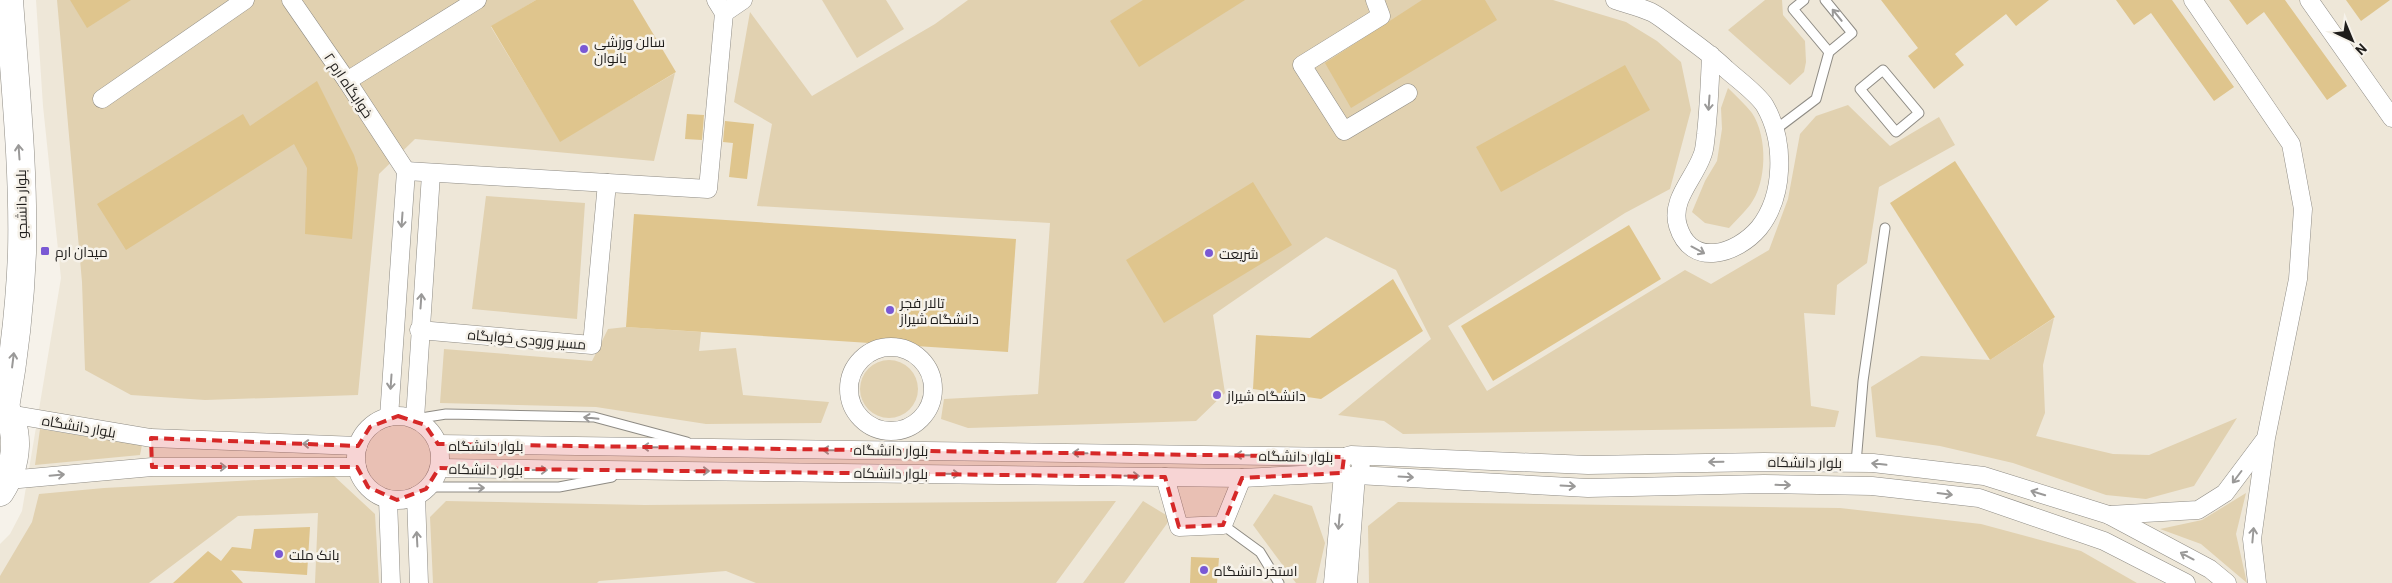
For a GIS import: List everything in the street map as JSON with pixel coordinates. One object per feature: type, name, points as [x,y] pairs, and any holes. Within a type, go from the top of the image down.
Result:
[{"type":"main road","name":"بلوار دانشجو","points":[[5,408],[13,359],[22,253],[22,181],[9,0]]},
{"type":"main road","points":[[4,486],[14,464],[16,447],[14,430],[5,408]]},
{"type":"street","points":[[102,100],[245,0]]},
{"type":"street","name":"خوابگاه ارم ۲","points":[[291,0],[348,81],[406,172]]},
{"type":"street","points":[[348,81],[477,0]]},
{"type":"street","points":[[390,417],[406,172],[708,189],[720,6],[742,0]]},
{"type":"street","points":[[1375,0],[1381,16],[1302,64],[1344,131],[1408,93]]},
{"type":"street","points":[[1615,0],[1652,12],[1711,54],[1764,104],[1778,138],[1780,175],[1769,210],[1759,228],[1744,242],[1725,251],[1704,255],[1692,248],[1683,238],[1678,225],[1677,211],[1681,198],[1703,156],[1710,106],[1711,54]]},
{"type":"street","points":[[2193,0],[2291,144],[2303,209],[2298,279],[2266,438],[2252,539],[2257,583]]},
{"type":"street","points":[[2310,0],[2392,118]]},
{"type":"street","points":[[415,419],[419,330],[431,174]]},
{"type":"street","name":"مسیر ورودی خوابگاه","points":[[419,330],[592,345],[607,183]]},
{"type":"street","points":[[893,346],[908,349],[920,358],[929,369],[933,384],[932,398],[926,412],[916,423],[903,430],[888,431],[875,429],[863,422],[854,412],[849,400],[848,386],[851,373],[858,362],[868,353],[880,347],[893,346]]},
{"type":"street","name":"بلوار دانشگاه","points":[[5,408],[151,438],[358,446]]},
{"type":"street","points":[[390,417],[415,419],[425,425],[438,444],[439,468],[434,480],[422,491],[397,500],[388,499],[368,487],[361,478],[357,467],[358,446],[370,427],[390,417]]},
{"type":"street","points":[[151,438],[152,467]]},
{"type":"street","points":[[2109,515],[2198,510],[2225,493],[2266,438]]},
{"type":"street","name":"بلوار دانشگاه","points":[[438,444],[706,448],[1350,468]]},
{"type":"street","name":"بلوار دانشکاه","points":[[439,468],[1242,478],[1350,468],[1764,462],[1856,463],[1984,476],[2109,515],[2210,569],[2227,583]]},
{"type":"street","points":[[4,486],[152,467],[357,467]]},
{"type":"street","points":[[1348,583],[1343,555],[1350,468]]},
{"type":"street","name":"بلوار دانشکاه","points":[[1350,468],[1588,488],[1764,484],[1872,486],[1979,498],[2104,541],[2186,583]]},
{"type":"street","points":[[1165,477],[1179,527],[1223,525],[1242,478]]},
{"type":"street","points":[[419,583],[422,491]]},
{"type":"street","points":[[388,499],[391,583]]},
{"type":"street","points":[[1333,583],[1343,555]]},
{"type":"lane","points":[[1804,0],[1793,9],[1829,52]]},
{"type":"lane","points":[[1775,130],[1816,99],[1829,52],[1852,33],[1825,0]]},
{"type":"lane","points":[[1883,70],[1919,113],[1896,132],[1860,89],[1883,70]]},
{"type":"lane","points":[[1856,463],[1863,381],[1885,228]]},
{"type":"lane","points":[[415,419],[446,414],[594,417],[706,448]]},
{"type":"lane","points":[[422,491],[559,487],[639,471]]},
{"type":"lane","points":[[1223,525],[1260,552],[1279,583]]},
{"type":"highlighted area","points":[[398,416],[425,425],[438,444],[1344,457],[1342,473],[1242,478],[1223,525],[1179,527],[1165,477],[439,468],[426,489],[397,500],[368,487],[357,467],[152,467],[151,438],[358,446],[370,427]]},
{"type":"shaded area","name":"دانشگاه شیراز","points":[[36,0],[2392,0],[2392,583],[0,583],[0,544],[10,534],[22,511],[61,278],[43,106]]},
{"type":"shaded area","points":[[57,0],[536,0],[491,27],[560,141],[675,73],[654,161],[415,139],[379,174],[358,395],[205,400],[131,395],[85,370],[82,282]]},
{"type":"shaded area","points":[[822,0],[886,0],[904,29],[857,58]]},
{"type":"shaded area","points":[[968,0],[1553,0],[1626,22],[1657,41],[1681,62],[1691,110],[1670,189],[1625,213],[1448,326],[1487,391],[1685,270],[1711,284],[1769,250],[1788,199],[1800,134],[1816,116],[1848,105],[1890,146],[1939,117],[1955,145],[1879,187],[1867,263],[1837,285],[1835,315],[1804,313],[1811,406],[1839,411],[1835,427],[1403,434],[1384,421],[1338,415],[1431,339],[1396,270],[1326,237],[1213,315],[1225,393],[1196,421],[968,428],[941,419],[944,399],[1038,394],[1050,223],[757,206],[772,124],[734,102],[750,12],[812,96],[935,24]]},
{"type":"shaded area","points":[[1765,0],[1782,0],[1783,15],[1805,41],[1806,62],[1804,72],[1790,85],[1728,30]]},
{"type":"shaded area","points":[[1728,88],[1752,113],[1761,134],[1763,147],[1762,173],[1756,196],[1748,208],[1729,228],[1705,223],[1692,212],[1705,181],[1717,161],[1722,129],[1721,108]]},
{"type":"shaded area","points":[[486,196],[585,203],[577,319],[472,309]]},
{"type":"shaded area","points":[[2054,318],[2043,365],[2045,413],[2036,436],[2113,454],[2149,455],[2237,418],[2194,486],[2146,499],[2106,495],[2013,463],[1940,446],[1876,437],[1871,387],[1921,356],[1990,360]]},
{"type":"shaded area","points":[[626,327],[701,332],[699,351],[736,348],[743,395],[829,402],[821,423],[706,424],[596,407],[440,403],[444,349],[592,361],[608,329]]},
{"type":"shaded area","points":[[883,360],[895,360],[910,368],[918,383],[918,395],[910,410],[895,418],[883,418],[868,410],[860,395],[860,383],[868,368]]},
{"type":"shaded area","points":[[40,429],[142,445],[140,455],[35,465]]},
{"type":"shaded area","points":[[334,476],[375,514],[379,583],[315,583],[318,513],[238,516],[149,583],[0,583],[0,576],[32,522],[39,494],[104,488]]},
{"type":"shaded area","points":[[2246,493],[2236,534],[2247,583],[2201,544],[2160,529],[2202,520]]},
{"type":"shaded area","points":[[1274,494],[1312,506],[1325,543],[1316,583],[1296,583],[1253,525]]},
{"type":"shaded area","points":[[446,501],[645,505],[1116,501],[1056,583],[756,583],[726,571],[599,581],[597,583],[433,583],[430,517]]},
{"type":"shaded area","points":[[1143,501],[1171,518],[1124,583],[1083,583]]},
{"type":"shaded area","points":[[1398,502],[1840,508],[1981,524],[2081,551],[2137,583],[1369,583],[1368,526]]},
{"type":"building","points":[[70,0],[131,0],[87,28]]},
{"type":"building","name":"سالن ورزشی بانوان","points":[[536,0],[633,0],[676,72],[560,142],[491,26]]},
{"type":"building","points":[[1143,0],[1245,0],[1139,67],[1110,21]]},
{"type":"building","points":[[1422,0],[1485,0],[1497,20],[1351,108],[1325,63]]},
{"type":"building","points":[[1881,0],[2049,0],[2016,26],[2006,14],[1955,54],[1964,65],[1934,89],[1908,56],[1918,48]]},
{"type":"building","points":[[2116,0],[2172,0],[2234,87],[2214,101],[2151,13],[2134,25]]},
{"type":"building","points":[[2229,0],[2285,0],[2347,86],[2327,100],[2264,12],[2247,25]]},
{"type":"building","points":[[2346,0],[2390,0],[2361,21]]},
{"type":"building","points":[[1625,65],[1650,110],[1501,192],[1476,147]]},
{"type":"building","points":[[317,81],[354,155],[358,168],[352,239],[305,234],[307,168],[294,144],[126,250],[97,204],[243,114],[250,126]]},
{"type":"building","points":[[687,114],[704,115],[702,140],[685,139]]},
{"type":"building","points":[[725,121],[754,124],[747,179],[729,177],[733,143],[723,142]]},
{"type":"building","points":[[1955,161],[2055,317],[1990,360],[1890,203]]},
{"type":"building","name":"شریعت","points":[[1253,182],[1292,245],[1164,323],[1126,260]]},
{"type":"building","points":[[634,214],[1016,239],[1008,352],[626,327]]},
{"type":"building","points":[[1629,225],[1661,279],[1493,381],[1461,326]]},
{"type":"building","points":[[1393,279],[1423,331],[1321,399],[1253,389],[1256,335],[1310,338]]},
{"type":"building","points":[[310,527],[307,575],[231,570],[243,583],[173,583],[208,551],[221,561],[232,547],[251,549],[254,529]]},
{"type":"building","name":"استخر دانشگاه","points":[[1191,557],[1219,558],[1217,583],[1190,583]]},
{"type":"place","name":"سالن ورزشی بانوان","points":[[584,49]]},
{"type":"place","name":"میدان ارم","points":[[45,251]]},
{"type":"place","name":"شریعت","points":[[1209,253]]},
{"type":"place","name":"تالار فجر دانشگاه شیراز","points":[[890,310]]},
{"type":"place","name":"دانشگاه شیراز","points":[[1217,395]]},
{"type":"place","name":"بانک ملت","points":[[279,554]]},
{"type":"place","name":"استخر دانشگاه","points":[[1204,570]]}]
